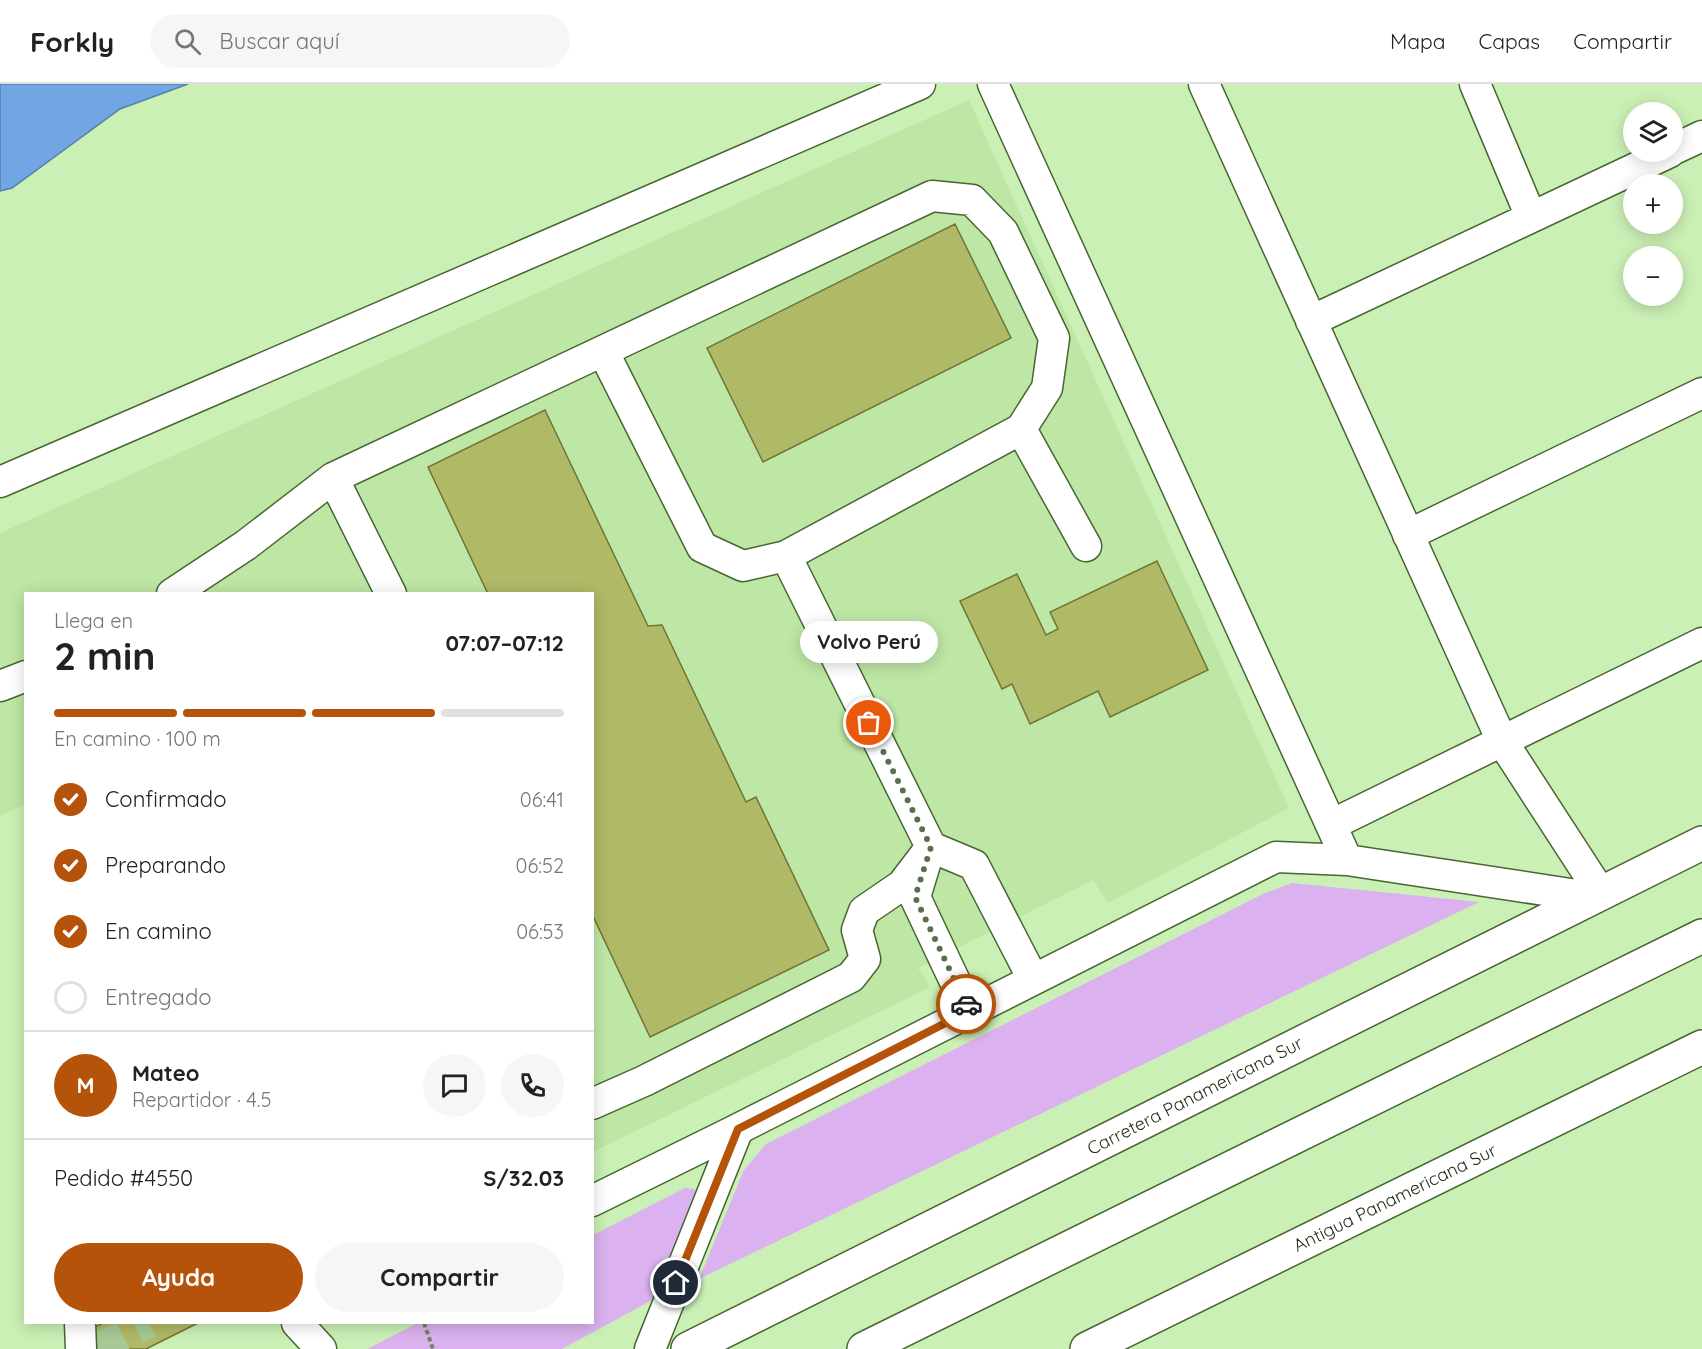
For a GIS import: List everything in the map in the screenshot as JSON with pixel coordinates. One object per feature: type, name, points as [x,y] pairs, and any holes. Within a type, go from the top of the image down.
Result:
[{"type":"main road","name":"Carretera Panamericana Sur","points":[[688,1349],[1702,843]]},
{"type":"main road","points":[[864,1349],[1702,936]]},
{"type":"main road","name":"Antigua Panamericana Sur","points":[[1087,1349],[1702,1047]]},
{"type":"street","points":[[0,482],[920,84]]},
{"type":"street","points":[[993,84],[1347,860]]},
{"type":"street","points":[[1204,84],[1502,741],[1595,895]]},
{"type":"street","points":[[1475,84],[1531,217]]},
{"type":"street","points":[[1683,145],[1702,136]]},
{"type":"street","points":[[1311,321],[1648,162]]},
{"type":"street","points":[[175,592],[246,545],[333,478],[932,196],[972,200],[1004,232],[1054,338],[1047,388],[1021,429],[786,556],[743,566],[702,547],[603,351]]},
{"type":"street","points":[[1408,535],[1702,393]]},
{"type":"street","points":[[1021,429],[1086,546]]},
{"type":"street","points":[[333,478],[391,592]]},
{"type":"street","points":[[786,556],[931,847],[974,865],[1034,980]]},
{"type":"street","points":[[1331,825],[1702,643]]},
{"type":"street","points":[[0,686],[24,677]]},
{"type":"street","points":[[931,847],[915,897],[969,1011]]},
{"type":"street","points":[[594,1103],[654,1076],[851,977],[865,959],[858,930],[864,911],[902,885],[931,847]]},
{"type":"street","points":[[594,1200],[1276,857],[1347,860],[1595,895]]},
{"type":"street","points":[[650,1349],[738,1129]]},
{"type":"street","points":[[80,1324],[81,1349]]},
{"type":"street","points":[[298,1324],[321,1349]]},
{"type":"path","points":[[424,1324],[433,1349]]},
{"type":"shaded area","points":[[969,100],[1289,808],[1108,903],[1093,880],[918,968],[930,987],[594,1152],[594,592],[24,592],[24,804],[0,816],[0,533]]},
{"type":"shaded area","points":[[1292,883],[1479,902],[699,1279],[744,1170],[766,1144],[1265,893]]},
{"type":"shaded area","points":[[685,1188],[694,1189],[702,1199],[654,1299],[562,1349],[367,1349],[416,1324],[594,1324],[594,1234]]},
{"type":"water","points":[[0,84],[188,84],[120,109],[12,188],[0,191]]},
{"type":"building","points":[[955,224],[1011,338],[763,462],[707,348]]},
{"type":"building","points":[[545,410],[648,626],[662,625],[746,802],[756,797],[829,950],[650,1037],[594,918],[594,592],[487,592],[428,467]]},
{"type":"building","points":[[1157,561],[1208,670],[1110,717],[1098,691],[1030,724],[1012,684],[1002,689],[960,601],[1017,574],[1046,635],[1058,629],[1050,612]]},
{"type":"building","points":[[101,1324],[196,1324],[146,1349],[94,1349],[85,1332]]},
{"type":"tunnel","points":[[96,1349],[147,1324]]},
{"type":"way so far","points":[[869,723],[931,847],[915,897],[966,1004]]},
{"type":"place","name":"Volvo Perú","points":[[869,723]]},
{"type":"route","points":[[676,1283],[738,1129],[969,1011],[966,1004]]}]
